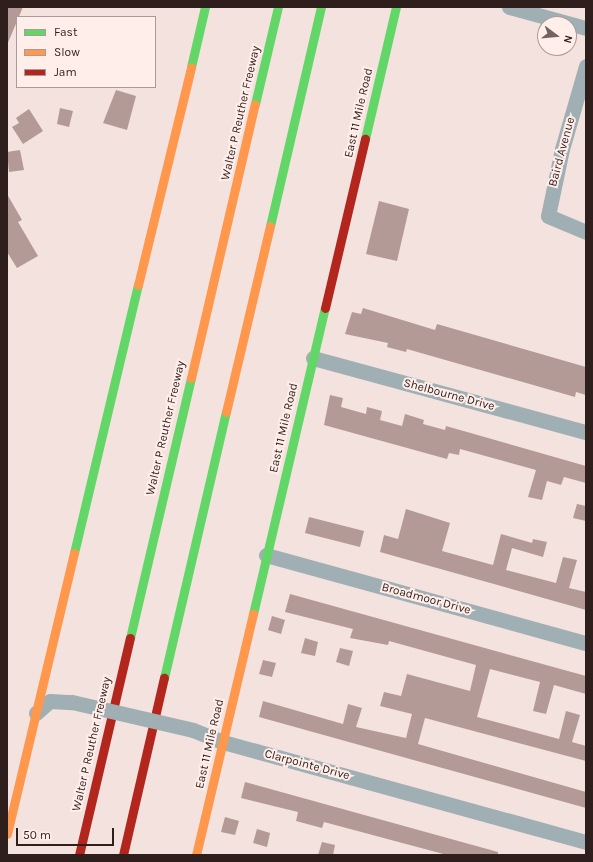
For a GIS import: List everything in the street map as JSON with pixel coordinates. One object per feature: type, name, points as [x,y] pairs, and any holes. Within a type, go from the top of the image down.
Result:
[{"type":"main road","points":[[7,834],[34,716],[205,7]]},
{"type":"main road","name":"Walter P Reuther Freeway","points":[[79,855],[278,7]]},
{"type":"main road","points":[[123,855],[321,7]]},
{"type":"main road","name":"East 11 Mile Road","points":[[196,855],[396,7]]},
{"type":"street","points":[[509,7],[586,28]]},
{"type":"street","name":"Baird Avenue","points":[[586,66],[562,149],[548,216],[586,232]]},
{"type":"street","name":"Shelbourne Drive","points":[[313,358],[586,432]]},
{"type":"street","name":"Broadmoor Drive","points":[[266,555],[586,643]]},
{"type":"street","name":"Clarpointe Drive","points":[[34,716],[50,700],[72,702],[193,730],[223,742],[586,842]]},
{"type":"building","points":[[7,7],[23,7],[19,16],[16,16],[16,24],[7,45]]},
{"type":"building","points":[[116,90],[136,96],[127,130],[103,123]]},
{"type":"building","points":[[60,108],[73,111],[69,127],[57,124]]},
{"type":"building","points":[[29,109],[43,131],[23,144],[12,127],[19,123],[16,118]]},
{"type":"building","points":[[20,150],[24,170],[9,172],[7,152]]},
{"type":"building","points":[[7,194],[22,220],[18,222],[38,256],[17,268],[7,252]]},
{"type":"building","points":[[379,201],[409,209],[397,261],[366,254]]},
{"type":"building","points":[[363,308],[435,330],[437,324],[586,367],[586,395],[576,392],[575,397],[407,349],[406,352],[387,347],[388,343],[345,334],[352,312],[361,314]]},
{"type":"building","points":[[330,395],[343,398],[341,407],[366,414],[367,407],[382,411],[380,420],[402,426],[405,414],[424,420],[423,424],[445,430],[446,426],[586,466],[586,483],[564,477],[561,485],[547,481],[542,500],[528,497],[536,470],[460,449],[459,455],[449,453],[447,459],[324,425]]},
{"type":"building","points":[[577,504],[586,506],[586,521],[573,518]]},
{"type":"building","points":[[406,509],[450,523],[442,551],[493,565],[501,534],[532,543],[533,539],[547,542],[543,557],[512,548],[506,570],[556,583],[563,557],[577,560],[569,588],[586,592],[586,610],[380,552],[384,535],[398,539]]},
{"type":"building","points":[[309,517],[364,531],[360,547],[305,533]]},
{"type":"building","points":[[290,594],[586,676],[586,694],[554,685],[546,714],[533,711],[540,682],[490,669],[477,717],[559,739],[566,711],[580,715],[572,742],[586,746],[586,761],[425,718],[418,744],[586,792],[586,808],[259,717],[263,701],[343,724],[348,704],[362,708],[356,727],[406,738],[412,714],[380,706],[384,692],[401,696],[407,674],[470,691],[476,665],[389,641],[388,645],[350,638],[353,629],[285,612]]},
{"type":"building","points":[[272,616],[285,620],[281,634],[268,630]]},
{"type":"building","points":[[305,638],[318,642],[315,656],[301,653]]},
{"type":"building","points":[[340,648],[353,651],[349,666],[336,662]]},
{"type":"building","points":[[263,660],[276,663],[272,677],[259,674]]},
{"type":"building","points":[[245,782],[498,852],[498,855],[447,855],[324,822],[322,828],[296,821],[298,812],[241,798]]},
{"type":"building","points":[[225,817],[239,821],[235,835],[221,832]]},
{"type":"building","points":[[257,829],[270,833],[267,847],[253,843]]},
{"type":"building","points":[[322,842],[335,845],[333,855],[318,855]]},
{"type":"traffic: fast","points":[[191,67],[205,7]]},
{"type":"traffic: fast","points":[[255,104],[278,7]]},
{"type":"traffic: fast","points":[[270,226],[321,7]]},
{"type":"traffic: fast","points":[[365,139],[396,7]]},
{"type":"traffic: fast","points":[[74,553],[138,285]]},
{"type":"traffic: fast","points":[[253,614],[325,308]]},
{"type":"traffic: fast","points":[[130,638],[191,378]]},
{"type":"traffic: fast","points":[[164,678],[226,412]]},
{"type":"traffic: slow","points":[[138,285],[191,67]]},
{"type":"traffic: slow","points":[[191,378],[255,104]]},
{"type":"traffic: slow","points":[[226,412],[270,226]]},
{"type":"traffic: slow","points":[[7,834],[74,553]]},
{"type":"traffic: slow","points":[[196,855],[253,614]]},
{"type":"traffic: jam","points":[[325,308],[365,139]]},
{"type":"traffic: jam","points":[[79,855],[130,638]]},
{"type":"traffic: jam","points":[[123,855],[164,678]]}]
